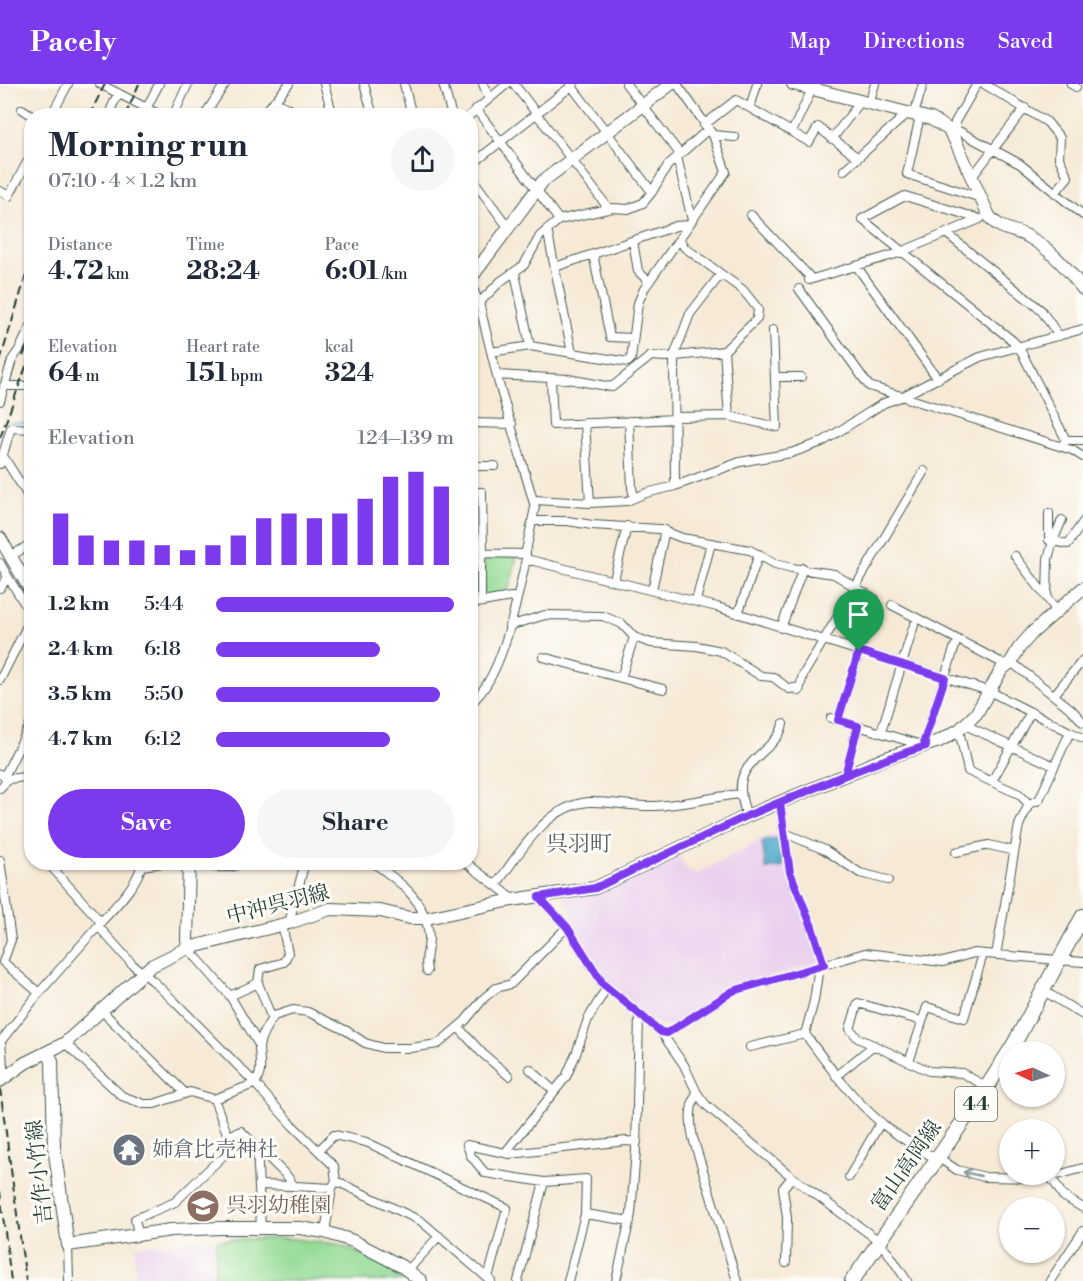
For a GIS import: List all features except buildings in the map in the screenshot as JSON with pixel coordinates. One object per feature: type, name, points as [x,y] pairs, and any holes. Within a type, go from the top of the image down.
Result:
[{"type":"main road","points":[[478,268],[536,189],[571,158],[671,84]]},
{"type":"main road","points":[[793,84],[821,88],[914,114],[951,129],[981,198],[985,217],[1001,228],[1029,238],[1040,245],[1061,263],[1083,289]]},
{"type":"main road","points":[[0,538],[5,560],[24,583]]},
{"type":"main road","name":"中沖呉羽線","points":[[2,1079],[25,1063],[65,1043],[143,973],[165,958],[188,948],[286,924],[320,911],[343,909],[380,911],[410,918],[427,918],[512,900],[602,885],[747,816],[886,758],[939,741],[962,727],[976,714],[1019,648],[1033,632],[1083,588]]},
{"type":"main road","points":[[188,948],[189,870]]},
{"type":"main road","name":"富山高岡線","points":[[852,1281],[987,1087],[1044,990],[1083,916]]},
{"type":"main road","name":"吉作小竹線","points":[[48,1052],[52,1061],[54,1147],[68,1245],[138,1234],[191,1229],[283,1227],[325,1232],[353,1241],[408,1270],[421,1281]]},
{"type":"street","points":[[55,108],[68,84]]},
{"type":"street","points":[[100,84],[116,89],[147,107],[159,84]]},
{"type":"street","points":[[177,108],[188,84]]},
{"type":"street","points":[[209,108],[225,84]]},
{"type":"street","points":[[269,108],[289,84]]},
{"type":"street","points":[[324,84],[331,108]]},
{"type":"street","points":[[364,84],[371,108]]},
{"type":"street","points":[[404,84],[410,108]]},
{"type":"street","points":[[443,84],[450,108]]},
{"type":"street","points":[[483,84],[489,99]]},
{"type":"street","points":[[477,108],[507,84]]},
{"type":"street","points":[[514,84],[609,209]]},
{"type":"street","points":[[478,159],[572,84],[652,192]]},
{"type":"street","points":[[626,84],[679,156],[691,223]]},
{"type":"street","points":[[490,352],[530,346],[628,362],[631,359],[638,303],[649,282],[726,171],[708,130],[676,84]]},
{"type":"street","points":[[750,108],[757,84]]},
{"type":"street","points":[[832,139],[865,102],[875,84]]},
{"type":"street","points":[[923,84],[914,114],[908,174],[981,198]]},
{"type":"street","points":[[977,84],[951,129],[1020,164],[1083,215]]},
{"type":"street","points":[[984,84],[1047,122],[1060,138],[1059,158],[1068,177],[1054,193]]},
{"type":"street","points":[[792,132],[821,88]]},
{"type":"street","points":[[110,108],[116,89]]},
{"type":"street","points":[[478,301],[528,260],[535,242],[559,220],[609,209],[628,209],[647,200],[668,165],[708,130],[736,100],[809,142],[818,127],[858,158]]},
{"type":"street","points":[[274,102],[286,108]]},
{"type":"street","points":[[972,177],[1025,108]]},
{"type":"street","points":[[478,112],[559,220]]},
{"type":"street","points":[[844,170],[914,114]]},
{"type":"street","points":[[708,130],[735,137]]},
{"type":"street","points":[[0,191],[9,195],[24,168]]},
{"type":"street","points":[[478,186],[508,227]]},
{"type":"street","points":[[985,217],[905,196],[862,219],[1019,347],[1064,443],[1083,457]]},
{"type":"street","points":[[751,215],[809,276],[809,280],[857,267],[902,251],[985,217]]},
{"type":"street","points":[[555,267],[691,223]]},
{"type":"street","points":[[547,229],[572,353]]},
{"type":"street","points":[[946,233],[1041,310],[1059,336]]},
{"type":"street","points":[[497,375],[568,379],[612,387],[651,356],[724,351],[757,319],[758,309],[743,290],[684,247],[680,240]]},
{"type":"street","points":[[633,241],[638,271],[649,282]]},
{"type":"street","points":[[593,254],[610,337],[633,338]]},
{"type":"street","points":[[857,267],[938,379]]},
{"type":"street","points":[[515,273],[530,346]]},
{"type":"street","points":[[675,486],[674,356],[690,314],[721,274]]},
{"type":"street","points":[[799,289],[869,386],[1064,443],[1083,440]]},
{"type":"street","points":[[478,314],[536,507],[517,598],[500,657],[484,689],[478,695]]},
{"type":"street","points":[[534,500],[590,503],[627,501],[740,462],[791,453],[827,439],[884,403],[902,397],[980,357],[1083,329]]},
{"type":"street","points":[[551,378],[553,425],[729,416],[777,427],[773,330]]},
{"type":"street","points":[[0,401],[12,360],[24,340]]},
{"type":"street","points":[[724,351],[729,416]]},
{"type":"street","points":[[775,377],[801,377]]},
{"type":"street","points":[[4,386],[24,386]]},
{"type":"street","points":[[629,421],[634,497]]},
{"type":"street","points":[[478,423],[512,424]]},
{"type":"street","points":[[585,423],[590,503]]},
{"type":"street","points":[[0,428],[24,429]]},
{"type":"street","points":[[11,428],[1,460],[24,491]]},
{"type":"street","points":[[478,466],[495,466]]},
{"type":"street","points":[[509,626],[545,615],[603,616],[622,624],[634,637],[657,645],[715,649],[761,676],[773,677],[789,688],[799,689],[803,675],[823,640],[924,471]]},
{"type":"street","points":[[478,492],[482,492],[481,602]]},
{"type":"street","points":[[1049,513],[1049,540],[1068,544],[1083,522]]},
{"type":"street","points":[[1047,596],[1048,559],[1062,520]]},
{"type":"street","points":[[533,521],[568,521],[665,530],[682,538],[750,550],[775,564],[803,568],[822,574],[834,574],[855,586],[875,600],[835,719],[926,746]]},
{"type":"street","points":[[614,580],[627,526]]},
{"type":"street","points":[[652,590],[665,530]]},
{"type":"street","points":[[696,601],[711,543]]},
{"type":"street","points":[[24,548],[5,560],[8,577],[24,603]]},
{"type":"street","points":[[478,553],[526,556],[696,601],[989,691],[1083,738]]},
{"type":"street","points":[[738,614],[759,554]]},
{"type":"street","points":[[1015,556],[1057,611]]},
{"type":"street","points":[[781,628],[803,568]]},
{"type":"street","points":[[0,588],[8,577]]},
{"type":"street","points":[[478,603],[517,598]]},
{"type":"street","points":[[892,605],[1008,664],[1054,696],[1083,722]]},
{"type":"street","points":[[881,732],[915,625]]},
{"type":"street","points":[[0,680],[24,632]]},
{"type":"street","points":[[621,678],[634,637]]},
{"type":"street","points":[[926,746],[924,741],[955,646]]},
{"type":"street","points":[[543,657],[663,689]]},
{"type":"street","points":[[1054,696],[1083,660]]},
{"type":"street","points":[[992,781],[1031,712]]},
{"type":"street","points":[[747,816],[740,794],[740,781],[755,759],[779,735],[783,724]]},
{"type":"street","points":[[845,775],[858,726]]},
{"type":"street","points":[[1029,804],[1019,794],[968,771],[962,727],[1054,766]]},
{"type":"street","points":[[996,955],[1019,825],[1029,804],[1039,800],[1070,732]]},
{"type":"street","points":[[0,788],[24,736]]},
{"type":"street","points":[[4,776],[24,776]]},
{"type":"street","points":[[496,885],[529,840],[546,822],[560,811],[575,804],[591,802],[634,807],[656,806],[684,804],[740,794]]},
{"type":"street","points":[[780,803],[790,872],[812,927],[822,965],[804,1034]]},
{"type":"street","points":[[785,833],[825,850],[860,873],[888,880]]},
{"type":"street","points":[[956,852],[989,845],[1014,851]]},
{"type":"street","points":[[0,860],[10,940],[3,962],[39,993]]},
{"type":"street","points":[[51,870],[143,973],[175,1002],[334,1166],[334,1184],[325,1232]]},
{"type":"street","points":[[2,1079],[1,1041],[131,886],[139,870]]},
{"type":"street","points":[[272,1019],[258,983],[260,969],[284,962],[288,953],[286,924],[303,870]]},
{"type":"street","points":[[382,870],[411,893],[427,918],[429,942],[425,958],[427,971]]},
{"type":"street","points":[[476,870],[512,900]]},
{"type":"street","points":[[539,897],[567,927],[607,987],[661,1032],[684,1065],[697,1093],[706,1105],[792,1177],[879,1242],[907,1281]]},
{"type":"street","points":[[259,1045],[272,1019],[278,1014],[293,1010],[308,1012],[339,1026],[370,1045],[410,1048],[438,1044],[470,1016],[484,998],[496,988],[511,984],[567,927]]},
{"type":"street","points":[[65,1043],[128,1099],[150,1105],[190,1092],[214,1099],[254,1084],[259,1079],[261,1069],[259,1045],[230,996],[188,948]]},
{"type":"street","points":[[661,1032],[667,1033],[733,991],[865,953],[943,962],[966,955],[983,954],[1083,962]]},
{"type":"street","points":[[909,1062],[927,1007],[964,1018],[983,954]]},
{"type":"street","points":[[230,996],[258,983]]},
{"type":"street","points":[[505,1153],[571,1067],[588,1019],[607,987]]},
{"type":"street","points":[[1044,990],[1083,1015]]},
{"type":"street","points":[[922,1021],[858,1003],[850,1029],[858,1038],[929,1071],[962,1073],[987,1087]]},
{"type":"street","points":[[101,1010],[185,1093]]},
{"type":"street","points":[[616,1281],[630,1221],[637,1142],[639,1015]]},
{"type":"street","points":[[458,1027],[482,1053],[509,1076]]},
{"type":"street","points":[[750,1047],[804,1034]]},
{"type":"street","points":[[804,1034],[860,1104],[901,1138],[957,1170],[985,1177],[999,1177]]},
{"type":"street","points":[[836,1076],[874,1045]]},
{"type":"street","points":[[531,1069],[554,1091]]},
{"type":"street","points":[[697,1093],[691,1117],[693,1138],[737,1281]]},
{"type":"street","points":[[138,1234],[135,1220],[175,1202],[229,1150],[228,1136],[214,1099]]},
{"type":"street","points":[[849,1177],[880,1122]]},
{"type":"street","points":[[228,1136],[242,1131],[288,1176],[294,1186]]},
{"type":"street","points":[[260,1185],[334,1184],[421,1221],[490,1280],[507,1208],[366,1142],[334,1135],[319,1150]]},
{"type":"street","points":[[568,1281],[585,1214],[586,1179],[544,1182],[484,1173],[471,1156],[467,1145],[505,1153],[526,1153],[626,1141],[637,1142]]},
{"type":"street","points":[[257,1148],[261,1228]]},
{"type":"street","points":[[1065,1173],[1083,1168]]},
{"type":"street","points":[[786,1263],[787,1218],[783,1188],[792,1177]]},
{"type":"street","points":[[519,1281],[544,1182]]},
{"type":"street","points":[[1056,1185],[1063,1196],[1083,1208]]},
{"type":"street","points":[[585,1214],[630,1221]]},
{"type":"street","points":[[1050,1281],[1083,1231]]},
{"type":"street","points":[[408,1270],[439,1236]]},
{"type":"street","points":[[68,1245],[69,1281]]},
{"type":"shaded area","points":[[782,832],[800,903],[820,961],[729,988],[716,996],[716,999],[672,1026],[660,1026],[612,986],[566,921],[574,915],[563,897],[678,852],[685,868],[697,874],[768,836]]},
{"type":"shaded area","points":[[214,1239],[212,1281],[135,1281],[135,1246]]},
{"type":"green space","points":[[486,557],[517,557],[507,596],[484,598],[484,560]]},
{"type":"green space","points":[[286,1238],[337,1244],[380,1262],[412,1281],[214,1281],[217,1240]]},
{"type":"water","points":[[779,839],[783,867],[766,869],[762,841]]},
{"type":"waterway","points":[[10,423],[24,423]]},
{"type":"railway","points":[[93,108],[105,84]]},
{"type":"railway","points":[[128,108],[139,84]]},
{"type":"railway","points":[[0,361],[24,282]]},
{"type":"railway","points":[[0,438],[24,372]]},
{"type":"railway","points":[[0,1088],[26,1281]]},
{"type":"railway","points":[[0,1191],[11,1281]]},
{"type":"place","name":"姉倉比売神社","points":[[129,1150]]},
{"type":"place","name":"呉羽幼稚園","points":[[203,1206]]},
{"type":"district","name":"呉羽町","points":[[579,844]]},
{"type":"route","points":[[859,651],[945,678],[924,741],[926,746],[886,758],[780,803],[790,872],[824,959],[824,965],[733,991],[667,1033],[661,1032],[603,984],[567,927],[539,897],[595,888],[747,816],[845,775],[858,726],[838,720],[859,651]]}]
